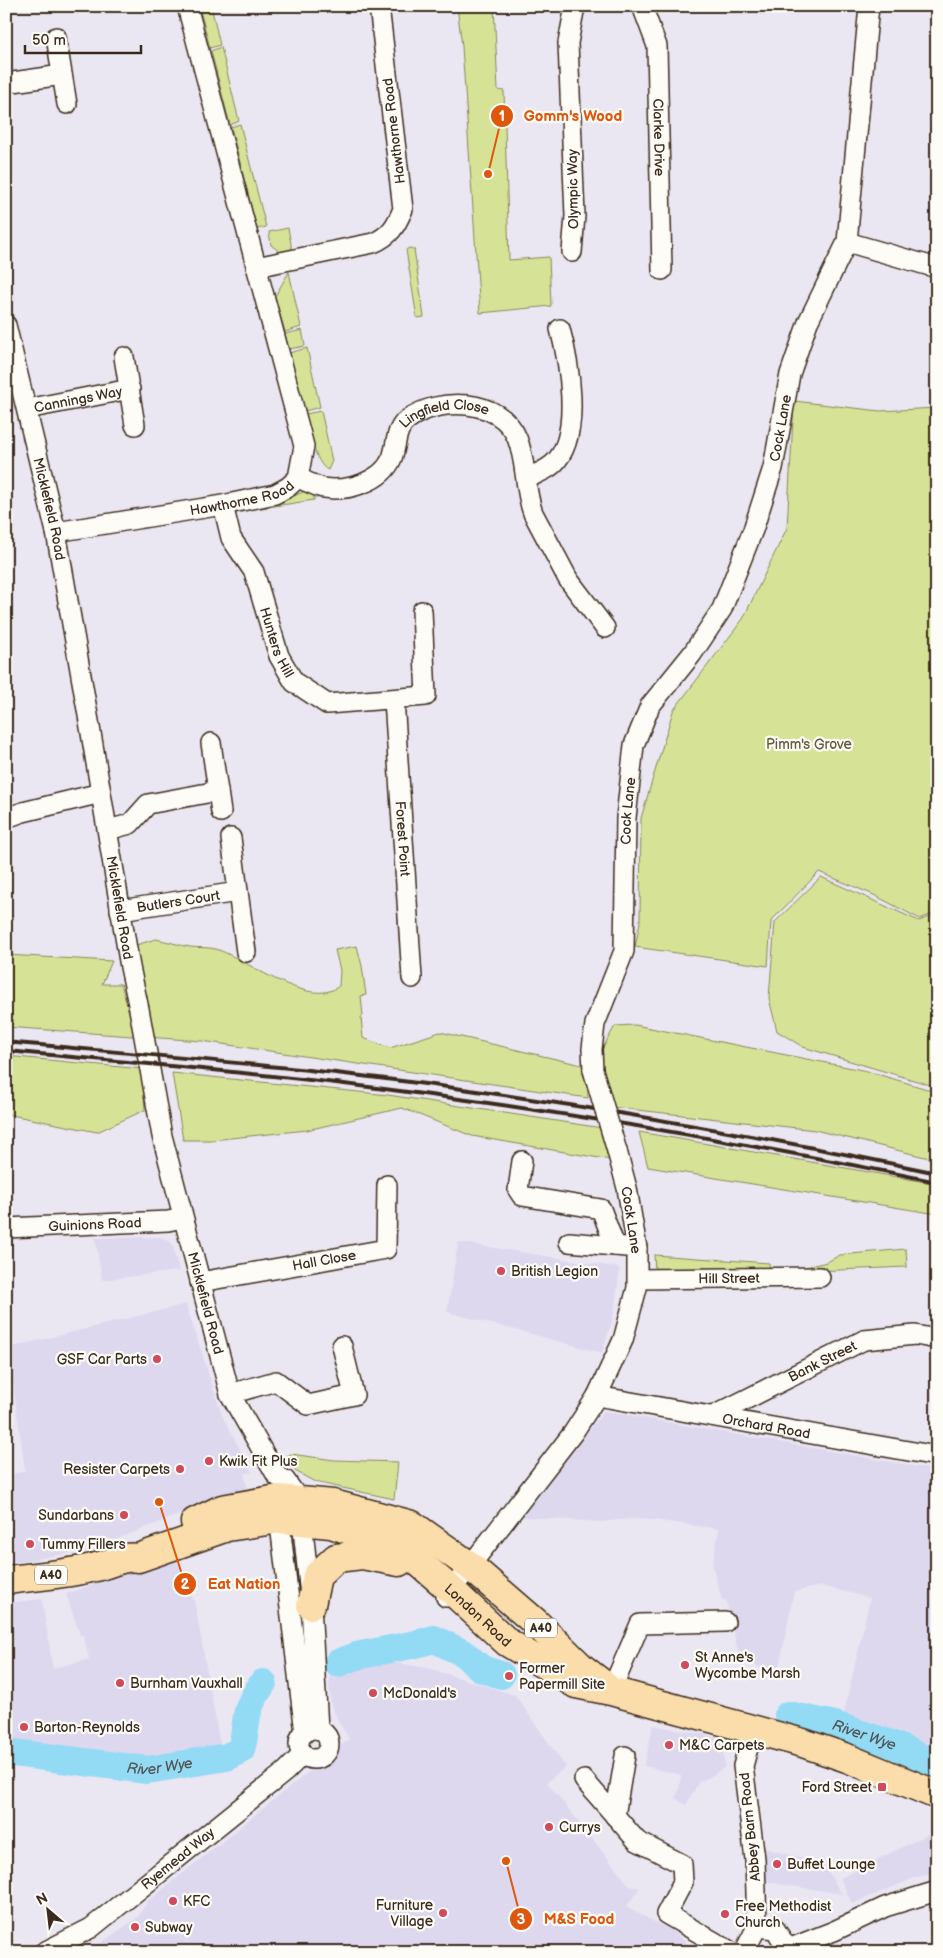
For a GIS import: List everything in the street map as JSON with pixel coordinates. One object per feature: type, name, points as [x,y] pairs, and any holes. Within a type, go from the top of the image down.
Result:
[{"type":"main road","name":"London Road","points":[[6,1580],[96,1567],[129,1557],[138,1558],[227,1527],[287,1503],[331,1524],[402,1547],[458,1581],[535,1622],[582,1668],[611,1691]]},
{"type":"main road","points":[[311,1605],[317,1576],[336,1558],[362,1555],[398,1561],[458,1581]]},
{"type":"main road","name":"London Road","points":[[458,1581],[492,1628],[507,1642],[576,1684],[611,1691]]},
{"type":"main road","name":"A40","points":[[458,1581],[576,1684]]},
{"type":"main road","name":"A40","points":[[611,1691],[802,1743],[848,1758],[937,1795]]},
{"type":"street","name":"Hawthorne Road","points":[[56,532],[223,506],[275,494],[288,488],[298,478],[304,446],[188,6]]},
{"type":"street","name":"Hawthorne Road","points":[[256,267],[373,243],[384,238],[398,222],[403,209],[379,6]]},
{"type":"street","name":"Olympic Way","points":[[572,252],[575,216],[568,43],[574,6]]},
{"type":"street","name":"Clarke Drive","points":[[642,6],[657,46],[662,270]]},
{"type":"street","name":"Cock Lane","points":[[458,1581],[572,1433],[597,1396],[623,1340],[638,1279],[637,1248],[627,1188],[593,1070],[592,1049],[595,1024],[624,950],[626,818],[634,745],[650,706],[692,654],[722,609],[753,530],[772,468],[790,374],[798,348],[819,297],[847,242],[868,7]]},
{"type":"street","points":[[56,37],[67,104]]},
{"type":"street","points":[[6,82],[62,74]]},
{"type":"street","points":[[847,242],[937,268]]},
{"type":"street","name":"Micklefield Road","points":[[6,325],[56,532],[108,830],[120,910],[162,1136],[230,1394],[287,1503]]},
{"type":"street","points":[[528,478],[552,466],[564,448],[568,431],[571,398],[569,366],[560,329]]},
{"type":"street","name":"Cannings Way","points":[[124,356],[135,425]]},
{"type":"street","name":"Cannings Way","points":[[27,409],[130,390]]},
{"type":"street","name":"Lingfield Close","points":[[298,478],[323,488],[353,485],[376,478],[390,462],[400,426],[420,412],[439,407],[466,405],[487,410],[499,417],[517,437],[528,478],[529,501],[568,579],[605,628]]},
{"type":"street","name":"Hunters Hill","points":[[223,506],[231,538],[254,572],[279,656],[294,682],[326,704],[426,696],[422,611]]},
{"type":"street","name":"Forest Point","points":[[394,699],[412,978]]},
{"type":"street","points":[[211,743],[221,812]]},
{"type":"street","points":[[108,830],[130,824],[148,804],[218,791]]},
{"type":"street","points":[[6,818],[101,793]]},
{"type":"street","name":"Butlers Court","points":[[231,838],[246,952]]},
{"type":"street","name":"Butlers Court","points":[[120,910],[238,892]]},
{"type":"street","points":[[522,1161],[518,1190],[522,1196],[601,1209],[614,1246]]},
{"type":"street","name":"Hall Close","points":[[200,1282],[386,1249],[387,1185]]},
{"type":"street","name":"Guinions Road","points":[[6,1228],[168,1221],[183,1218]]},
{"type":"street","points":[[569,1242],[637,1248]]},
{"type":"street","name":"Hill Street","points":[[638,1279],[820,1277]]},
{"type":"street","name":"Bank Street","points":[[715,1415],[864,1340],[915,1334],[937,1339]]},
{"type":"street","points":[[230,1394],[276,1381],[308,1405],[354,1395],[342,1346]]},
{"type":"street","name":"Orchard Road","points":[[597,1396],[715,1415],[937,1456]]},
{"type":"street","points":[[287,1503],[311,1605],[311,1731]]},
{"type":"street","points":[[287,1503],[311,1731]]},
{"type":"street","points":[[611,1691],[640,1624],[725,1622]]},
{"type":"street","name":"Abbey Barn Road","points":[[753,1730],[743,1766],[755,1859],[758,1927]]},
{"type":"street","points":[[311,1731],[326,1734],[329,1739],[327,1753],[315,1760],[302,1754],[299,1746],[300,1740],[311,1731]]},
{"type":"street","name":"Ryemead Way","points":[[44,1952],[91,1928],[286,1771],[302,1754]]},
{"type":"street","points":[[615,1816],[625,1756]]},
{"type":"street","points":[[584,1780],[637,1841],[682,1864],[683,1882],[666,1914],[732,1952]]},
{"type":"street","points":[[744,1952],[758,1927],[775,1929],[788,1950],[885,1907],[934,1894]]},
{"type":"shaded area","points":[[161,1237],[172,1243],[179,1271],[102,1280],[95,1238]]},
{"type":"shaded area","points":[[458,1242],[620,1268],[614,1314],[602,1353],[447,1312]]},
{"type":"shaded area","points":[[186,1304],[222,1415],[252,1472],[244,1474],[248,1490],[115,1540],[71,1553],[14,1563],[7,1475],[25,1471],[8,1348]]},
{"type":"shaded area","points":[[604,1411],[937,1470],[937,1758],[864,1725],[860,1739],[839,1734],[870,1598],[821,1586],[794,1592],[778,1673],[757,1666],[739,1656],[726,1600],[722,1600],[712,1565],[719,1529],[653,1520],[630,1519],[600,1522],[522,1517]]},
{"type":"shaded area","points":[[175,1555],[195,1604],[221,1750],[116,1762],[55,1760],[6,1755],[6,1603],[42,1599],[53,1668],[89,1659],[83,1635],[80,1635],[66,1594]]},
{"type":"shaded area","points":[[365,1662],[397,1663],[428,1668],[515,1695],[566,1767],[547,1782],[630,1886],[640,1888],[626,1907],[672,1931],[698,1952],[75,1952],[94,1948],[137,1918],[147,1902],[349,1739],[331,1705],[330,1671]]},
{"type":"shaded area","points":[[653,1725],[703,1734],[715,1738],[722,1744],[725,1767],[699,1782],[686,1805],[675,1798],[679,1790],[681,1775],[644,1766]]},
{"type":"shaded area","points":[[928,1834],[937,1841],[937,1872],[915,1878],[852,1904],[840,1878]]},
{"type":"shaded area","points":[[763,1848],[815,1861],[825,1867],[842,1894],[766,1882]]},
{"type":"green space","points":[[199,6],[211,6],[220,45],[210,48]]},
{"type":"green space","points":[[457,6],[494,6],[498,90],[504,91],[509,260],[549,257],[551,306],[480,313],[462,46]]},
{"type":"green space","points":[[221,47],[239,121],[230,125],[211,51]]},
{"type":"green space","points":[[240,124],[266,227],[257,229],[231,127]]},
{"type":"green space","points":[[288,228],[292,250],[280,252],[271,245],[269,232]]},
{"type":"green space","points":[[409,248],[414,249],[424,317],[417,318],[406,250]]},
{"type":"green space","points":[[289,272],[301,327],[285,332],[275,296]]},
{"type":"green space","points":[[302,330],[305,346],[289,349],[285,334]]},
{"type":"green space","points":[[307,348],[320,407],[305,411],[289,353]]},
{"type":"green space","name":"Pimm's Grove","points":[[794,401],[880,411],[937,408],[937,912],[920,919],[874,895],[819,872],[771,921],[768,966],[635,947],[640,922],[641,818],[673,711],[743,619],[787,528]]},
{"type":"green space","points":[[321,411],[332,461],[328,470],[319,461],[306,414]]},
{"type":"green space","points":[[305,491],[314,494],[314,500],[249,510],[279,503]]},
{"type":"green space","points":[[821,877],[919,921],[937,914],[937,1087],[803,1047],[777,1031],[769,998],[775,922]]},
{"type":"green space","points":[[156,939],[190,947],[216,949],[278,980],[311,992],[326,992],[339,986],[340,970],[335,950],[357,946],[366,995],[361,996],[363,1038],[390,1048],[440,1032],[586,1066],[588,1098],[202,1041],[6,1027],[6,955],[112,961],[102,984],[121,984],[129,1012],[146,1012],[136,945]]},
{"type":"green space","points":[[635,1025],[867,1071],[937,1092],[937,1160],[815,1130],[611,1107],[601,1051],[615,1026]]},
{"type":"green space","points":[[6,1056],[142,1069],[145,1110],[97,1132],[6,1114]]},
{"type":"green space","points":[[172,1073],[388,1095],[602,1128],[611,1160],[472,1136],[402,1108],[307,1130],[212,1140],[183,1140]]},
{"type":"green space","points":[[639,1132],[937,1184],[937,1214],[648,1167]]},
{"type":"green space","points":[[906,1249],[907,1267],[793,1272],[793,1270],[827,1262],[840,1255]]},
{"type":"green space","points":[[654,1255],[769,1263],[770,1268],[655,1271]]},
{"type":"green space","points":[[291,1454],[334,1460],[398,1462],[394,1499],[315,1482],[295,1471],[283,1458]]},
{"type":"waterway","name":"River Wye","points":[[338,1663],[356,1656],[434,1639],[463,1653],[482,1669],[501,1675]]},
{"type":"waterway","name":"River Wye","points":[[6,1752],[147,1770],[227,1757],[241,1750],[249,1707],[263,1683]]},
{"type":"waterway","name":"River Wye","points":[[788,1715],[835,1725],[891,1744],[937,1764]]},
{"type":"railway","points":[[6,1042],[336,1073],[487,1092],[712,1129],[937,1173]]},
{"type":"railway","points":[[6,1051],[295,1078],[411,1092],[637,1126],[937,1182]]},
{"type":"place","name":"Gomm's Wood","points":[[488,174]]},
{"type":"place","name":"British Legion","points":[[501,1271]]},
{"type":"place","name":"GSF Car Parts","points":[[157,1359]]},
{"type":"place","name":"Kwik Fit Plus","points":[[209,1461]]},
{"type":"place","name":"Resister Carpets","points":[[180,1469]]},
{"type":"place","name":"Eat Nation","points":[[159,1502]]},
{"type":"place","name":"Sundarbans","points":[[124,1515]]},
{"type":"place","name":"Tummy Fillers","points":[[30,1544]]},
{"type":"place","name":"St Anne's Wycombe Marsh","points":[[685,1665]]},
{"type":"place","name":"Former Papermill Site","points":[[509,1676]]},
{"type":"place","name":"Burnham Vauxhall","points":[[120,1683]]},
{"type":"place","name":"McDonald's","points":[[373,1693]]},
{"type":"place","name":"Barton-Reynolds","points":[[24,1727]]},
{"type":"place","name":"M&C Carpets","points":[[669,1745]]},
{"type":"place","name":"Ford Street","points":[[882,1787]]},
{"type":"place","name":"Currys","points":[[549,1827]]},
{"type":"place","name":"M&S Food","points":[[506,1861]]},
{"type":"place","name":"Buffet Lounge","points":[[777,1864]]},
{"type":"place","name":"KFC","points":[[173,1901]]},
{"type":"place","name":"Furniture Village","points":[[443,1913]]},
{"type":"place","name":"Free Methodist Church","points":[[725,1914]]},
{"type":"place","name":"Subway","points":[[135,1927]]}]
